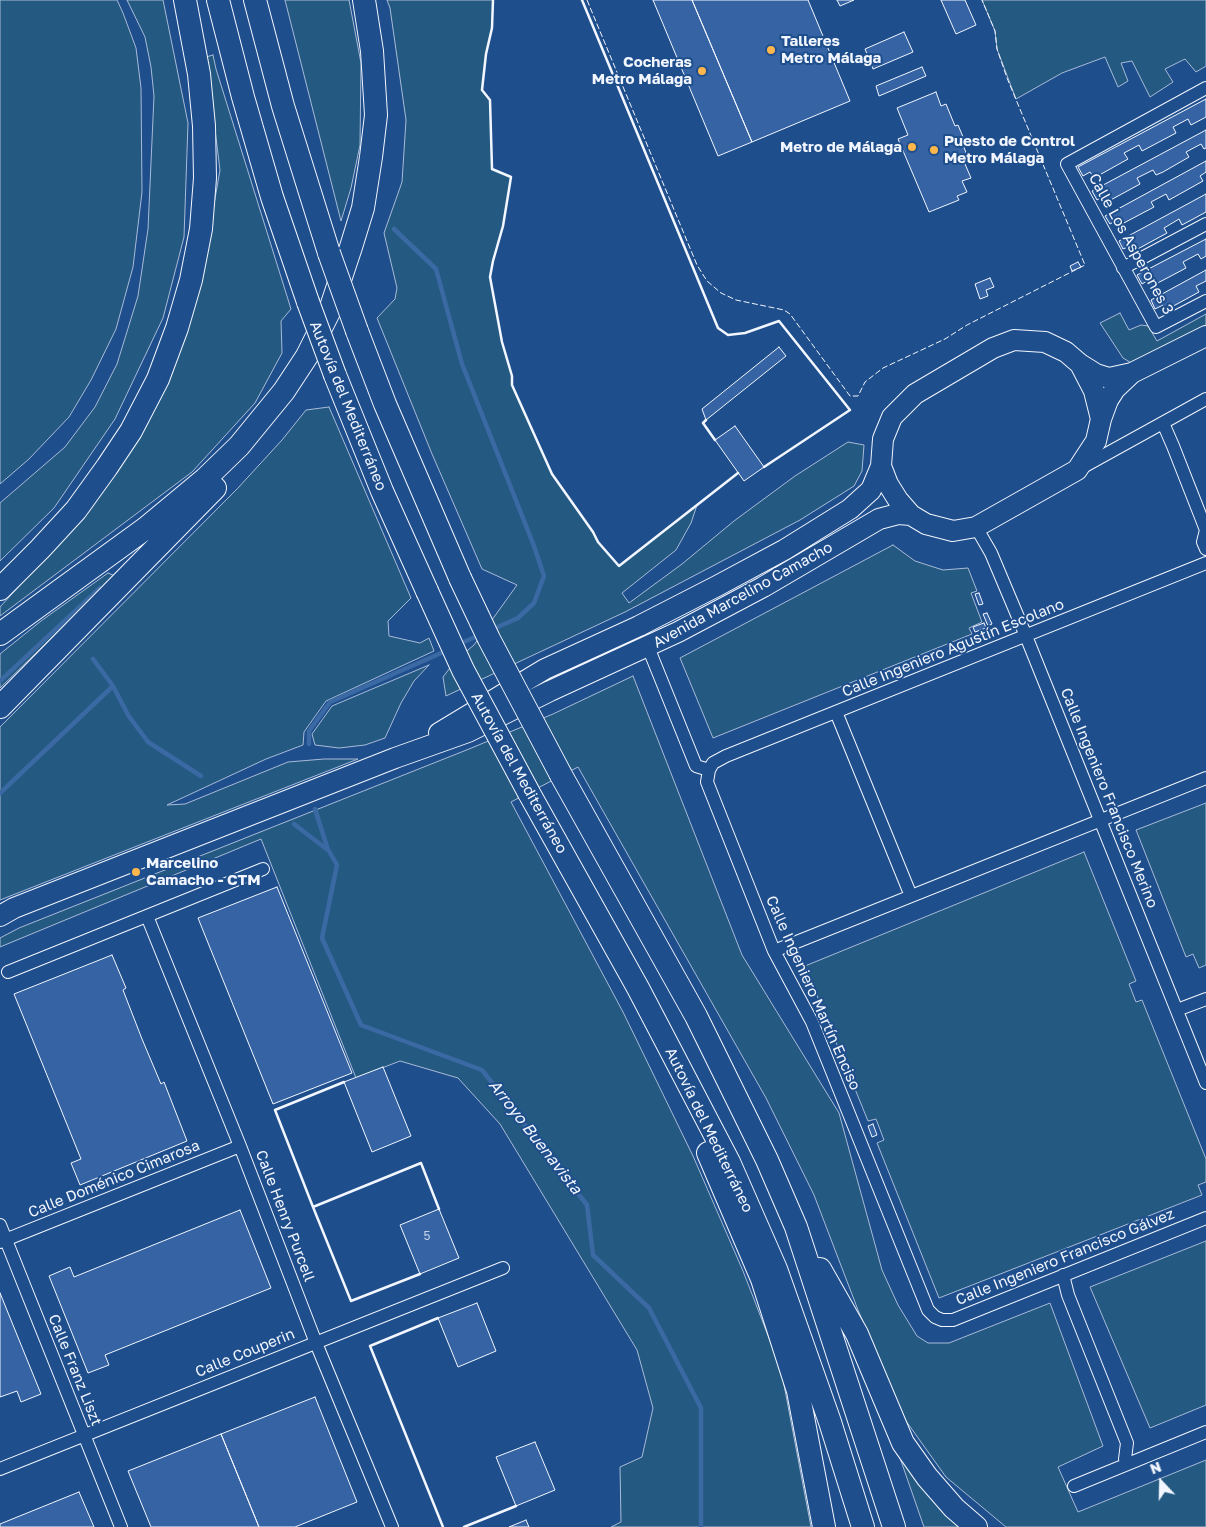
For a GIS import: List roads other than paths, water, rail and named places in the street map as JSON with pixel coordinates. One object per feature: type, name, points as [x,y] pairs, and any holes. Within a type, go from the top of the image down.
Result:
[{"type":"highway","points":[[0,589],[76,510],[107,467],[131,431],[158,380],[178,328],[200,237],[205,178],[204,126],[199,74],[185,0]]},
{"type":"highway","name":"Autovía del Mediterráneo","points":[[218,0],[270,188],[335,376],[382,492],[463,670],[528,792],[638,988],[728,1162],[776,1269],[830,1422],[863,1527]]},
{"type":"highway","points":[[255,0],[283,106],[329,253],[389,413],[460,578],[498,656],[560,775],[696,1016],[767,1160],[796,1227],[894,1527]]},
{"type":"highway","points":[[0,707],[215,488],[240,446],[284,391],[307,356],[330,310],[363,208],[376,116],[372,51],[364,0]]},
{"type":"highway","points":[[0,634],[146,528],[205,479],[240,446]]},
{"type":"highway","points":[[638,988],[762,1279],[798,1391],[824,1527]]},
{"type":"highway","points":[[796,1227],[857,1334],[903,1442],[927,1476],[954,1508],[976,1527]]},
{"type":"main road","name":"Avenida Marcelino Camacho","points":[[395,758],[545,669],[639,626],[784,550],[850,509],[870,490],[881,466],[883,439],[892,417],[915,394],[993,348],[1014,340],[1045,342],[1066,352],[1096,374],[1109,378],[1132,373],[1206,336]]},
{"type":"main road","name":"Avenida Marcelino Camacho","points":[[1080,364],[1094,392],[1101,419]]},
{"type":"main road","name":"Avenida Marcelino Camacho","points":[[881,466],[888,484],[898,500],[911,515],[926,524],[953,531],[976,527],[1077,470],[1096,442],[1101,419],[1108,400],[1132,373]]},
{"type":"main road","name":"Avenida Marcelino Camacho","points":[[648,647],[763,588],[879,520],[898,514],[911,515]]},
{"type":"main road","points":[[5,911],[395,758],[468,732],[550,691],[648,647]]},
{"type":"street","name":"Calle Los Asperones 3","points":[[1206,88],[1067,164],[1156,328],[1206,301]]},
{"type":"street","points":[[1123,268],[1206,224]]},
{"type":"street","points":[[1077,470],[1206,398]]},
{"type":"street","points":[[1163,423],[1174,446],[1206,530],[1203,542],[1206,548]]},
{"type":"street","name":"Calle Ingeniero Francisco Merino","points":[[976,527],[991,553],[1026,636],[1206,1083]]},
{"type":"street","name":"Calle Ingeniero Agustín Escolano","points":[[711,767],[726,756],[1206,564]]},
{"type":"street","name":"Avenida Marcelino Camacho","points":[[648,647],[696,766],[711,767]]},
{"type":"street","points":[[836,712],[911,896]]},
{"type":"street","name":"Calle Ingeniero Martín Enciso","points":[[711,767],[707,782],[711,794],[774,951],[812,1022],[928,1310],[935,1317]]},
{"type":"street","points":[[774,951],[1206,778]]},
{"type":"street","points":[[8,972],[263,869]]},
{"type":"street","name":"Calle Henry Purcell","points":[[147,916],[240,1146],[316,1343],[392,1527]]},
{"type":"street","points":[[1177,1010],[1206,999]]},
{"type":"street","name":"Calle Doménico Cimarosa","points":[[3,1241],[240,1146]]},
{"type":"street","name":"Calle Ingeniero Francisco Gálvez","points":[[935,1317],[942,1320],[953,1320],[1206,1218]]},
{"type":"street","name":"Calle Franz Liszt","points":[[0,1225],[3,1241],[121,1527]]},
{"type":"street","name":"Calle Couperin","points":[[0,1469],[503,1268]]},
{"type":"street","points":[[1063,1275],[1068,1295],[1127,1443],[1125,1459],[1128,1464]]},
{"type":"street","points":[[1074,1486],[1206,1432]]},
{"type":"waterway","points":[[394,229],[436,269],[462,364],[544,576],[534,603],[518,618],[491,630]]},
{"type":"waterway","name":"Arroyo Buenavista","points":[[0,681],[100,588]]},
{"type":"waterway","points":[[459,644],[480,635]]},
{"type":"waterway","points":[[309,744],[309,731],[330,702],[448,650]]},
{"type":"waterway","name":"Arroyo Buenavista","points":[[93,659],[113,686],[128,715],[148,742],[201,776]]},
{"type":"waterway","points":[[0,793],[113,686]]},
{"type":"waterway","points":[[315,809],[328,850]]},
{"type":"waterway","name":"Arroyo Buenavista","points":[[294,824],[329,851],[337,865],[322,938],[361,1025],[482,1070],[587,1205],[593,1255],[649,1308],[701,1408],[701,1527]]},
{"type":"place","name":"Talleres Metro Málaga","points":[[771,50]]},
{"type":"place","name":"Cocheras Metro Málaga","points":[[702,71]]},
{"type":"place","name":"Metro de Málaga","points":[[912,147]]},
{"type":"place","name":"Puesto de Control Metro Málaga","points":[[934,150]]},
{"type":"place","name":"Marcelino Camacho - CTM","points":[[136,872]]}]
